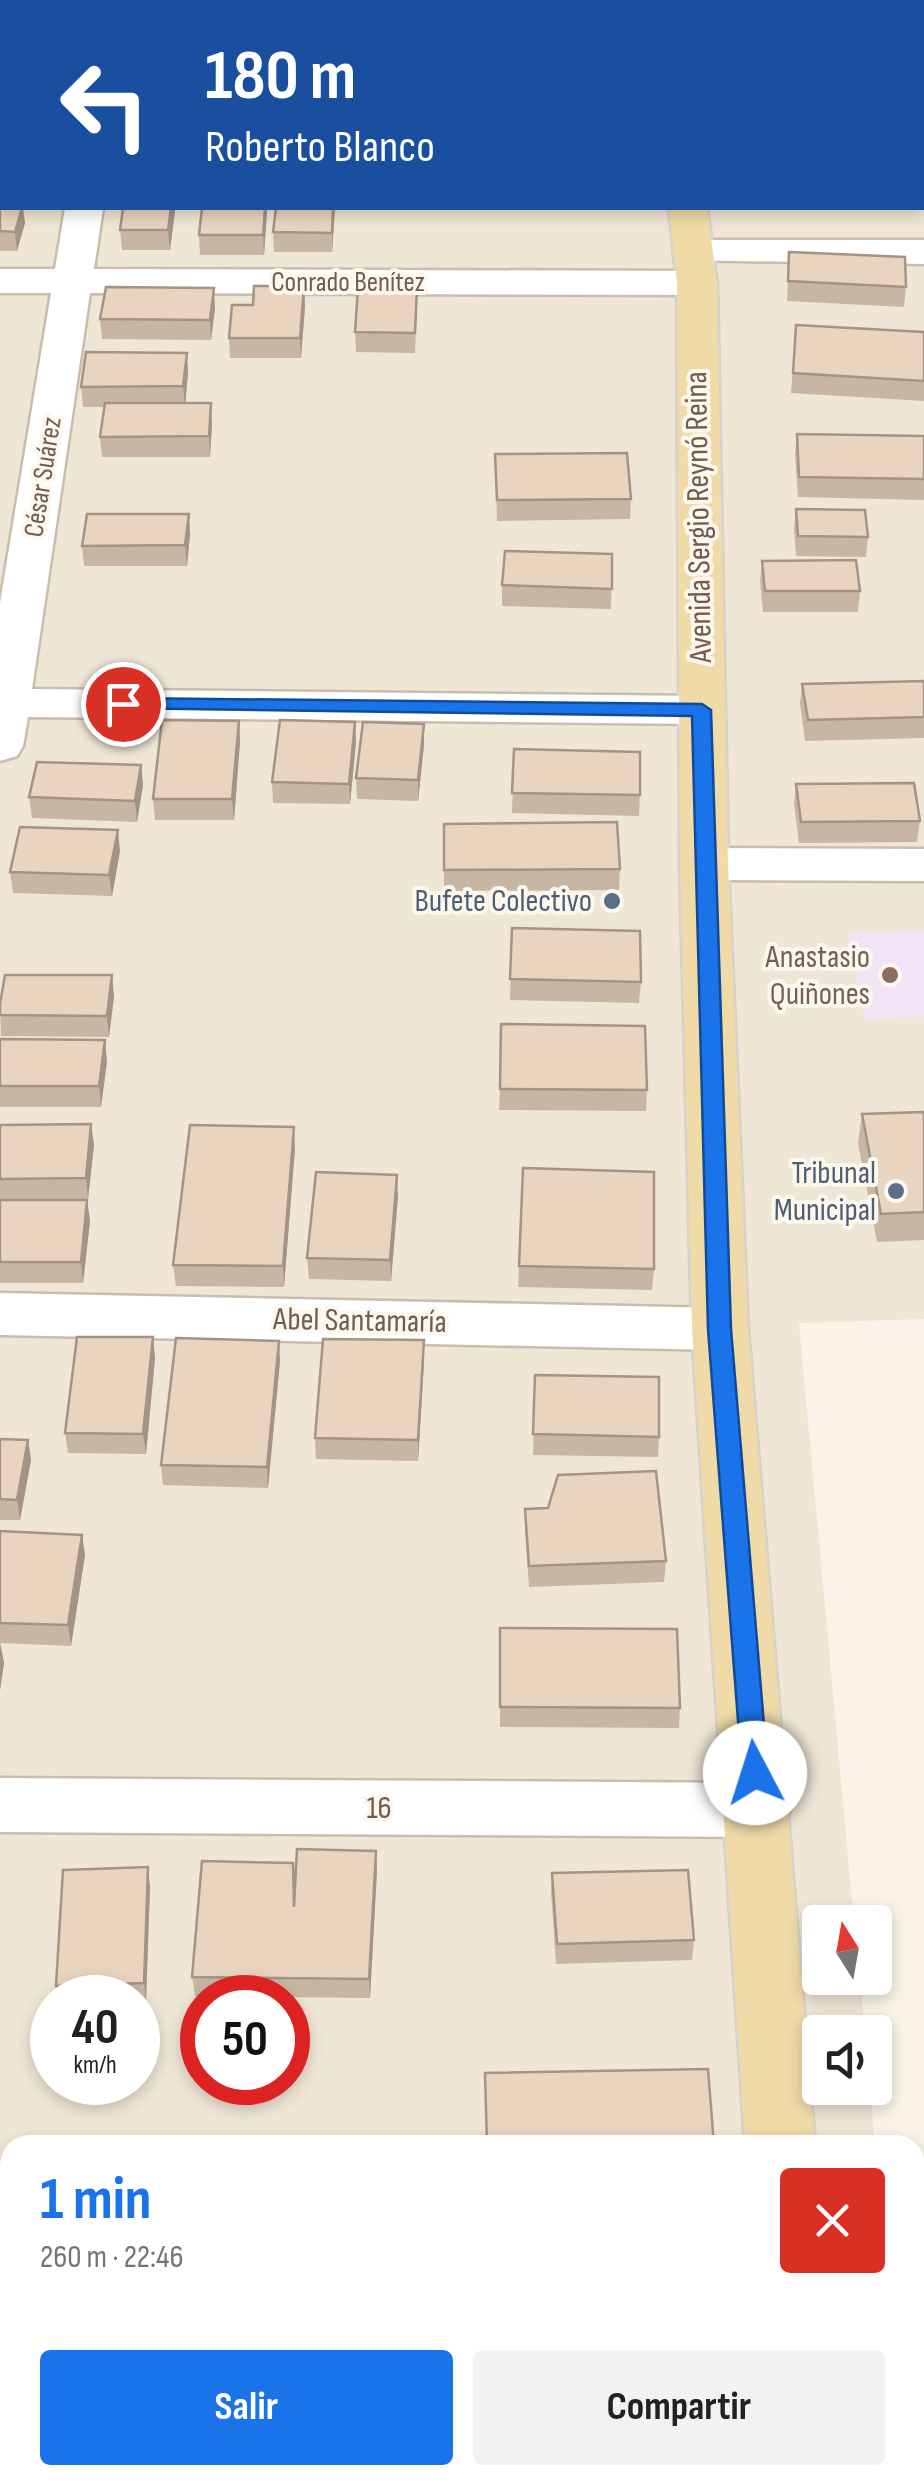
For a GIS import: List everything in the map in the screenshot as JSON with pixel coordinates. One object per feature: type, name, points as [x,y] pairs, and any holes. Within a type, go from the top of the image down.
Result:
[{"type":"main road","name":"Avenida Sergio Reynó Reina","points":[[693,248],[704,864],[720,1329],[779,2135]]},
{"type":"street","name":"César Suárez","points":[[2,717],[84,210]]},
{"type":"street","name":"Conrado Benítez","points":[[0,281],[73,282],[693,248],[924,252]]},
{"type":"street","points":[[2,717],[702,710]]},
{"type":"street","points":[[704,864],[924,866]]},
{"type":"street","name":"Abel Santamaría","points":[[0,1314],[720,1329]]},
{"type":"street","name":"16","points":[[0,1806],[758,1810]]},
{"type":"shaded area","points":[[0,210],[924,210],[924,1319],[799,1323],[852,1905],[802,1905],[802,1995],[862,1995],[863,2015],[802,2015],[802,2105],[871,2105],[874,2135],[0,2135]]},
{"type":"shaded area","name":"Anastasio Quiñones","points":[[924,930],[924,1017],[864,1019],[848,933]]},
{"type":"building","points":[[0,210],[21,210],[15,232],[0,231]]},
{"type":"building","points":[[123,210],[171,210],[168,230],[120,230]]},
{"type":"building","points":[[202,210],[265,210],[263,235],[199,235]]},
{"type":"building","points":[[276,210],[333,210],[332,233],[273,232]]},
{"type":"building","points":[[789,252],[905,257],[906,287],[788,281]]},
{"type":"building","points":[[254,286],[304,286],[300,338],[229,338],[232,305],[253,305]]},
{"type":"building","points":[[106,287],[214,288],[210,320],[100,319]]},
{"type":"building","points":[[358,287],[417,287],[415,333],[355,332]]},
{"type":"building","points":[[796,325],[924,332],[924,381],[793,373]]},
{"type":"building","points":[[86,352],[187,353],[183,386],[81,387]]},
{"type":"building","points":[[105,403],[211,403],[209,436],[100,437]]},
{"type":"building","points":[[797,434],[924,436],[924,479],[799,477]]},
{"type":"building","points":[[627,453],[631,499],[497,500],[495,454]]},
{"type":"building","points":[[796,509],[865,510],[868,537],[798,536]]},
{"type":"building","points":[[87,514],[189,514],[185,545],[82,546]]},
{"type":"building","points":[[505,551],[612,554],[612,589],[502,585]]},
{"type":"building","points":[[856,560],[860,591],[765,591],[762,561]]},
{"type":"building","points":[[924,681],[924,717],[808,720],[802,684]]},
{"type":"building","points":[[162,720],[239,721],[232,799],[153,799]]},
{"type":"building","points":[[280,720],[355,722],[349,784],[272,782]]},
{"type":"building","points":[[363,722],[424,724],[418,780],[356,778]]},
{"type":"building","points":[[514,749],[640,752],[640,795],[512,793]]},
{"type":"building","points":[[37,762],[141,765],[135,801],[29,797]]},
{"type":"building","points":[[914,783],[920,821],[801,822],[796,784]]},
{"type":"building","points":[[617,822],[620,869],[444,870],[444,824]]},
{"type":"building","points":[[20,827],[118,830],[109,875],[10,872]]},
{"type":"building","points":[[512,928],[640,931],[641,982],[510,979]]},
{"type":"building","points":[[5,975],[112,975],[107,1016],[0,1015]]},
{"type":"building","points":[[501,1024],[645,1026],[647,1090],[500,1089]]},
{"type":"building","points":[[0,1039],[105,1040],[99,1086],[0,1086]]},
{"type":"building","name":"Tribunal Municipal","points":[[924,1112],[924,1212],[881,1214],[862,1114]]},
{"type":"building","points":[[91,1124],[86,1178],[0,1179],[0,1125]]},
{"type":"building","points":[[190,1125],[294,1127],[283,1266],[173,1265]]},
{"type":"building","points":[[523,1168],[654,1172],[654,1269],[519,1266]]},
{"type":"building","points":[[316,1172],[397,1175],[390,1260],[307,1258]]},
{"type":"building","points":[[0,1200],[87,1200],[81,1262],[0,1262]]},
{"type":"building","points":[[77,1337],[153,1337],[143,1434],[65,1433]]},
{"type":"building","points":[[176,1338],[279,1341],[267,1467],[161,1465]]},
{"type":"building","points":[[323,1339],[424,1340],[418,1440],[315,1438]]},
{"type":"building","points":[[535,1375],[659,1377],[659,1437],[533,1434]]},
{"type":"building","points":[[0,1439],[28,1440],[17,1500],[0,1499]]},
{"type":"building","points":[[656,1471],[666,1561],[529,1566],[525,1509],[548,1508],[558,1475]]},
{"type":"building","points":[[0,1531],[82,1535],[68,1625],[0,1623]]},
{"type":"building","points":[[500,1628],[677,1629],[680,1708],[500,1707]]},
{"type":"building","points":[[297,1849],[376,1851],[369,1979],[192,1975],[202,1861],[293,1863],[294,1907]]},
{"type":"building","points":[[148,1867],[144,1975],[57,1975],[63,1870]]},
{"type":"building","points":[[688,1870],[694,1940],[557,1944],[552,1873]]},
{"type":"building","points":[[708,2069],[713,2135],[487,2135],[485,2073]]},
{"type":"place","name":"Bufete Colectivo","points":[[612,901]]},
{"type":"place","name":"Anastasio Quiñones","points":[[890,975]]},
{"type":"place","name":"Tribunal Municipal","points":[[896,1191]]},
{"type":"route","points":[[123,704],[702,710],[720,1329],[755,1773]]}]
